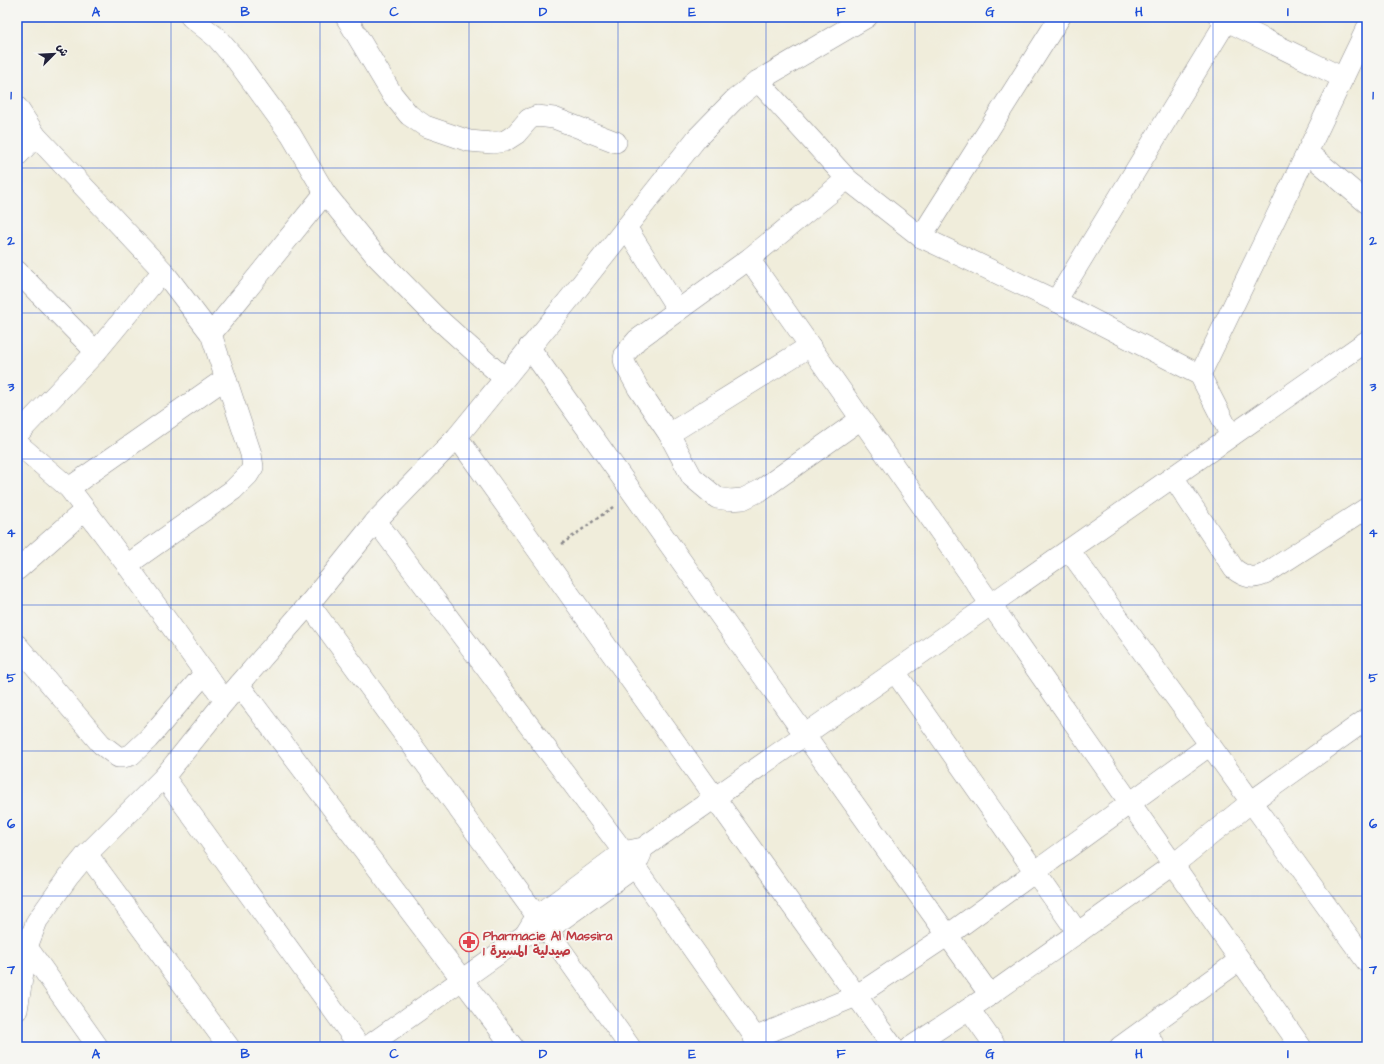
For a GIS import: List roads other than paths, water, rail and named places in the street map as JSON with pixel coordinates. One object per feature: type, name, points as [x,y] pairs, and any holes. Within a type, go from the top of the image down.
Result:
[{"type":"street","points":[[191,17],[217,38],[237,61],[291,135],[325,193],[376,256],[435,316],[504,378]]},
{"type":"street","points":[[346,17],[392,94],[409,115],[425,126],[469,141],[492,143],[505,142],[516,134],[529,119],[537,116],[554,118],[616,142]]},
{"type":"street","points":[[17,1010],[27,947],[37,921],[69,876],[87,854],[164,777],[232,693],[309,604],[376,521],[457,437],[697,138],[734,100],[758,81],[867,17]]},
{"type":"street","points":[[921,237],[1060,17]]},
{"type":"street","points":[[1056,301],[1223,19],[1342,78]]},
{"type":"street","points":[[1200,374],[1367,28]]},
{"type":"street","points":[[758,81],[847,179],[921,237],[1056,301],[1200,374],[1231,436]]},
{"type":"street","points":[[17,107],[36,136],[163,271],[211,334],[251,454],[253,467],[248,475],[233,490],[127,564]]},
{"type":"street","points":[[17,156],[36,136]]},
{"type":"street","points":[[1307,152],[1367,203]]},
{"type":"street","points":[[847,179],[749,259],[637,340],[624,359],[625,364],[638,388],[669,434],[692,477],[717,498],[730,500],[744,499],[761,490],[861,419]]},
{"type":"street","points":[[211,334],[325,193]]},
{"type":"street","points":[[626,227],[678,310]]},
{"type":"street","points":[[749,259],[1301,1047]]},
{"type":"street","points":[[17,271],[96,352]]},
{"type":"street","points":[[17,435],[96,352],[163,271]]},
{"type":"street","points":[[367,1047],[715,798],[1367,341]]},
{"type":"street","points":[[669,434],[810,346]]},
{"type":"street","points":[[530,347],[990,994]]},
{"type":"street","points":[[69,488],[226,378]]},
{"type":"street","points":[[457,437],[893,1047]]},
{"type":"street","points":[[17,443],[69,488],[127,564],[205,673],[232,693],[461,979],[513,1047]]},
{"type":"street","points":[[1173,477],[1234,569],[1249,578],[1257,578],[1265,574],[1367,508]]},
{"type":"street","points":[[17,570],[85,510]]},
{"type":"street","points":[[376,521],[634,856],[758,1042],[856,996],[948,935],[1210,746]]},
{"type":"street","points":[[1069,550],[1367,962]]},
{"type":"street","points":[[309,604],[542,923],[623,1044]]},
{"type":"street","points":[[17,645],[102,744],[114,754],[123,757],[131,755],[148,739],[205,673]]},
{"type":"street","points":[[895,672],[1078,933]]},
{"type":"street","points":[[911,1047],[969,1009],[1173,865],[1251,802],[1366,721]]},
{"type":"street","points":[[164,777],[360,1047]]},
{"type":"street","points":[[87,854],[229,1047]]},
{"type":"street","points":[[27,947],[98,1047]]},
{"type":"street","points":[[1120,1047],[1149,1039],[1240,960]]},
{"type":"street","points":[[969,1009],[996,1047]]},
{"type":"place","name":"Pharmacie Al Massira 1 صيدلية المسيرة","points":[[469,942]]}]
